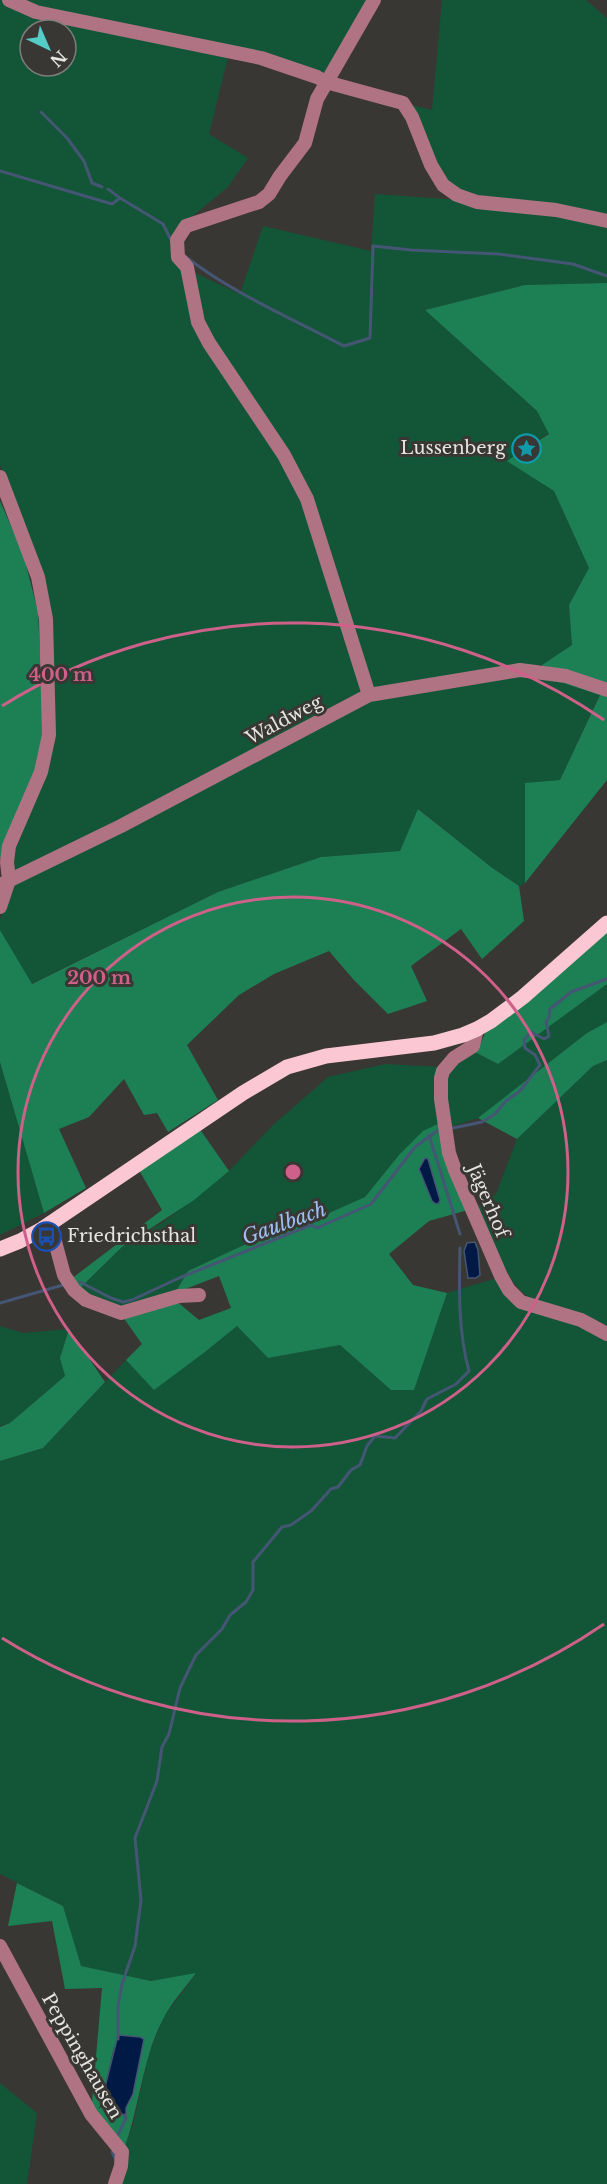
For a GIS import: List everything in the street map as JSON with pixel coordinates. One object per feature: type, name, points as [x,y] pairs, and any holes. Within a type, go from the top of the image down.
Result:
[{"type":"main road","points":[[0,1249],[20,1241],[50,1223],[243,1093],[287,1067],[326,1056],[434,1043],[477,1029],[523,997],[607,923]]},
{"type":"street","points":[[9,0],[36,12],[261,58],[326,82],[403,103],[412,117],[431,165],[443,185],[457,195],[477,202],[556,210],[607,221]]},
{"type":"street","points":[[369,695],[307,499],[265,424],[209,343],[198,322],[187,267],[178,257],[177,240],[186,226],[260,202],[267,197],[305,143],[317,99],[374,0]]},
{"type":"street","points":[[0,477],[38,577],[44,609],[49,735],[41,772],[9,846],[0,906]]},
{"type":"street","name":"Waldweg","points":[[4,883],[131,820],[369,695],[520,670],[566,676],[607,690]]},
{"type":"street","name":"Jägerhof","points":[[477,1029],[473,1046],[448,1063],[441,1078],[445,1129],[454,1170],[509,1290],[520,1302],[581,1320],[607,1334]]},
{"type":"street","points":[[50,1223],[64,1275],[74,1290],[86,1300],[121,1313],[179,1296],[199,1295]]},
{"type":"street","name":"Peppinghausen","points":[[0,1946],[91,2114],[122,2152],[121,2166],[115,2184]]},
{"type":"green space","points":[[0,0],[374,0],[326,82],[229,53],[209,134],[248,158],[228,187],[194,215],[177,240],[197,323],[305,500],[363,693],[189,786],[13,873],[12,858],[27,819],[51,625],[0,464]]},
{"type":"green space","points":[[442,0],[586,0],[607,18],[607,283],[525,285],[425,310],[537,411],[549,433],[508,461],[554,491],[589,568],[569,605],[572,645],[542,665],[521,666],[371,691],[308,496],[211,342],[189,270],[240,294],[263,226],[371,251],[375,194],[474,201],[443,185],[403,103],[432,110]]},
{"type":"green space","points":[[607,283],[607,780],[525,883],[525,783],[560,780],[600,695],[545,677],[542,665],[572,645],[569,605],[589,568],[554,491],[507,461],[549,434],[537,411],[425,310],[525,285]]},
{"type":"green space","points":[[0,501],[23,553],[38,612],[44,741],[31,789],[0,860]]},
{"type":"green space","points":[[514,676],[545,677],[600,694],[560,780],[525,784],[525,883],[519,886],[491,867],[419,809],[400,851],[321,857],[218,892],[31,984],[0,930],[0,920],[11,883],[372,698]]},
{"type":"green space","points":[[418,809],[491,867],[519,886],[524,921],[482,959],[461,929],[411,966],[427,1001],[388,1014],[329,951],[274,974],[239,995],[187,1045],[218,1100],[168,1132],[157,1113],[144,1115],[124,1079],[89,1117],[59,1129],[86,1188],[44,1213],[0,1062],[0,930],[32,984],[218,892],[321,857],[400,851]]},
{"type":"green space","points":[[607,930],[607,984],[498,1064],[475,1052],[486,1031]]},
{"type":"green space","points":[[607,984],[607,1022],[587,1033],[478,1118],[448,1128],[447,1074],[452,1066],[475,1052],[498,1064]]},
{"type":"green space","points":[[607,1022],[607,1060],[593,1066],[517,1139],[478,1118],[587,1033]]},
{"type":"green space","points":[[607,1060],[607,1326],[588,1317],[548,1305],[521,1291],[505,1269],[476,1207],[496,1194],[517,1139],[593,1066]]},
{"type":"green space","points":[[0,1062],[44,1213],[0,1235]]},
{"type":"green space","points":[[385,1064],[440,1067],[440,1123],[399,1155],[365,1197],[309,1222],[246,1244],[188,1271],[175,1293],[123,1309],[94,1299],[79,1289],[122,1247],[165,1221],[229,1171],[272,1126],[328,1077]]},
{"type":"green space","points":[[440,1123],[468,1210],[429,1221],[389,1254],[413,1285],[447,1293],[414,1390],[391,1390],[340,1345],[268,1358],[237,1326],[154,1390],[126,1360],[142,1344],[123,1317],[175,1300],[199,1320],[231,1308],[219,1276],[175,1293],[188,1271],[246,1244],[309,1222],[365,1197],[399,1155],[423,1131]]},
{"type":"green space","points":[[199,1128],[229,1171],[194,1200],[122,1247],[79,1289],[71,1279],[162,1210],[139,1170]]},
{"type":"green space","points":[[497,1278],[507,1290],[607,1340],[607,2184],[115,2184],[122,2152],[133,2125],[148,2057],[163,2017],[196,1974],[151,1981],[80,1966],[63,1906],[0,1874],[0,1461],[43,1448],[126,1360],[154,1389],[237,1326],[268,1358],[340,1345],[391,1390],[414,1390],[447,1293]]},
{"type":"green space","points":[[0,1326],[23,1333],[69,1329],[60,1358],[65,1376],[10,1423],[0,1426]]},
{"type":"green space","points":[[69,1329],[105,1382],[43,1448],[0,1461],[0,1427],[10,1423],[65,1376],[60,1358]]},
{"type":"green space","points":[[17,1883],[63,1906],[81,1966],[151,1981],[196,1973],[170,2007],[156,2034],[124,2149],[91,2114],[102,1988],[65,1989],[52,1921],[8,1926]],"holes":[[[144,2039],[133,2094],[126,2108],[126,2117],[110,2101],[98,2109],[114,2047]]]},
{"type":"green space","points":[[0,2083],[37,2113],[27,2184],[0,2184]]},
{"type":"water","points":[[425,1158],[428,1159],[440,1200],[436,1204],[432,1201],[419,1169]]},
{"type":"water","points":[[475,1242],[480,1275],[476,1278],[468,1278],[464,1251],[467,1243]]},
{"type":"water","points":[[118,2035],[144,2039],[133,2094],[126,2108],[126,2118],[110,2101],[105,2087]]},
{"type":"waterway","points":[[41,112],[67,138],[84,161],[92,183],[102,187]]},
{"type":"waterway","points":[[0,171],[112,204],[120,198],[163,224],[170,238]]},
{"type":"waterway","points":[[108,189],[120,198]]},
{"type":"waterway","points":[[186,257],[223,283],[344,346],[370,338],[373,246],[498,254],[573,264],[607,276]]},
{"type":"waterway","name":"Gaulbach","points":[[453,1128],[482,1122],[495,1114],[506,1101],[520,1091],[540,1065],[535,1055],[525,1048],[524,1040],[531,1032],[544,1039],[549,1036],[546,1022],[550,1009],[571,992],[607,979]]},
{"type":"waterway","name":"Gaulbach","points":[[80,1282],[111,1298],[123,1302],[132,1300],[179,1278],[311,1225],[317,1228],[371,1204],[415,1147],[437,1131]]},
{"type":"waterway","points":[[429,1135],[460,1234]]},
{"type":"waterway","points":[[118,2039],[118,2006],[122,1984],[135,1946],[141,1900],[135,1838],[157,1781],[162,1747],[169,1734],[180,1688],[196,1655],[222,1629],[230,1615],[246,1602],[253,1590],[253,1562],[282,1527],[291,1525],[311,1511],[331,1489],[338,1487],[351,1470],[360,1465],[367,1446],[375,1436],[395,1438],[421,1411],[427,1399],[456,1384],[469,1371],[461,1325],[460,1248]]},
{"type":"waterway","name":"Gaulbach","points":[[0,1303],[63,1285]]},
{"type":"waterway","points":[[118,2135],[126,2118],[125,2115]]},
{"type":"waterway","points":[[112,2152],[116,2160]]},
{"type":"place","name":"Lussenberg","points":[[527,448]]},
{"type":"place","name":"Friedrichsthal","points":[[46,1236]]}]
